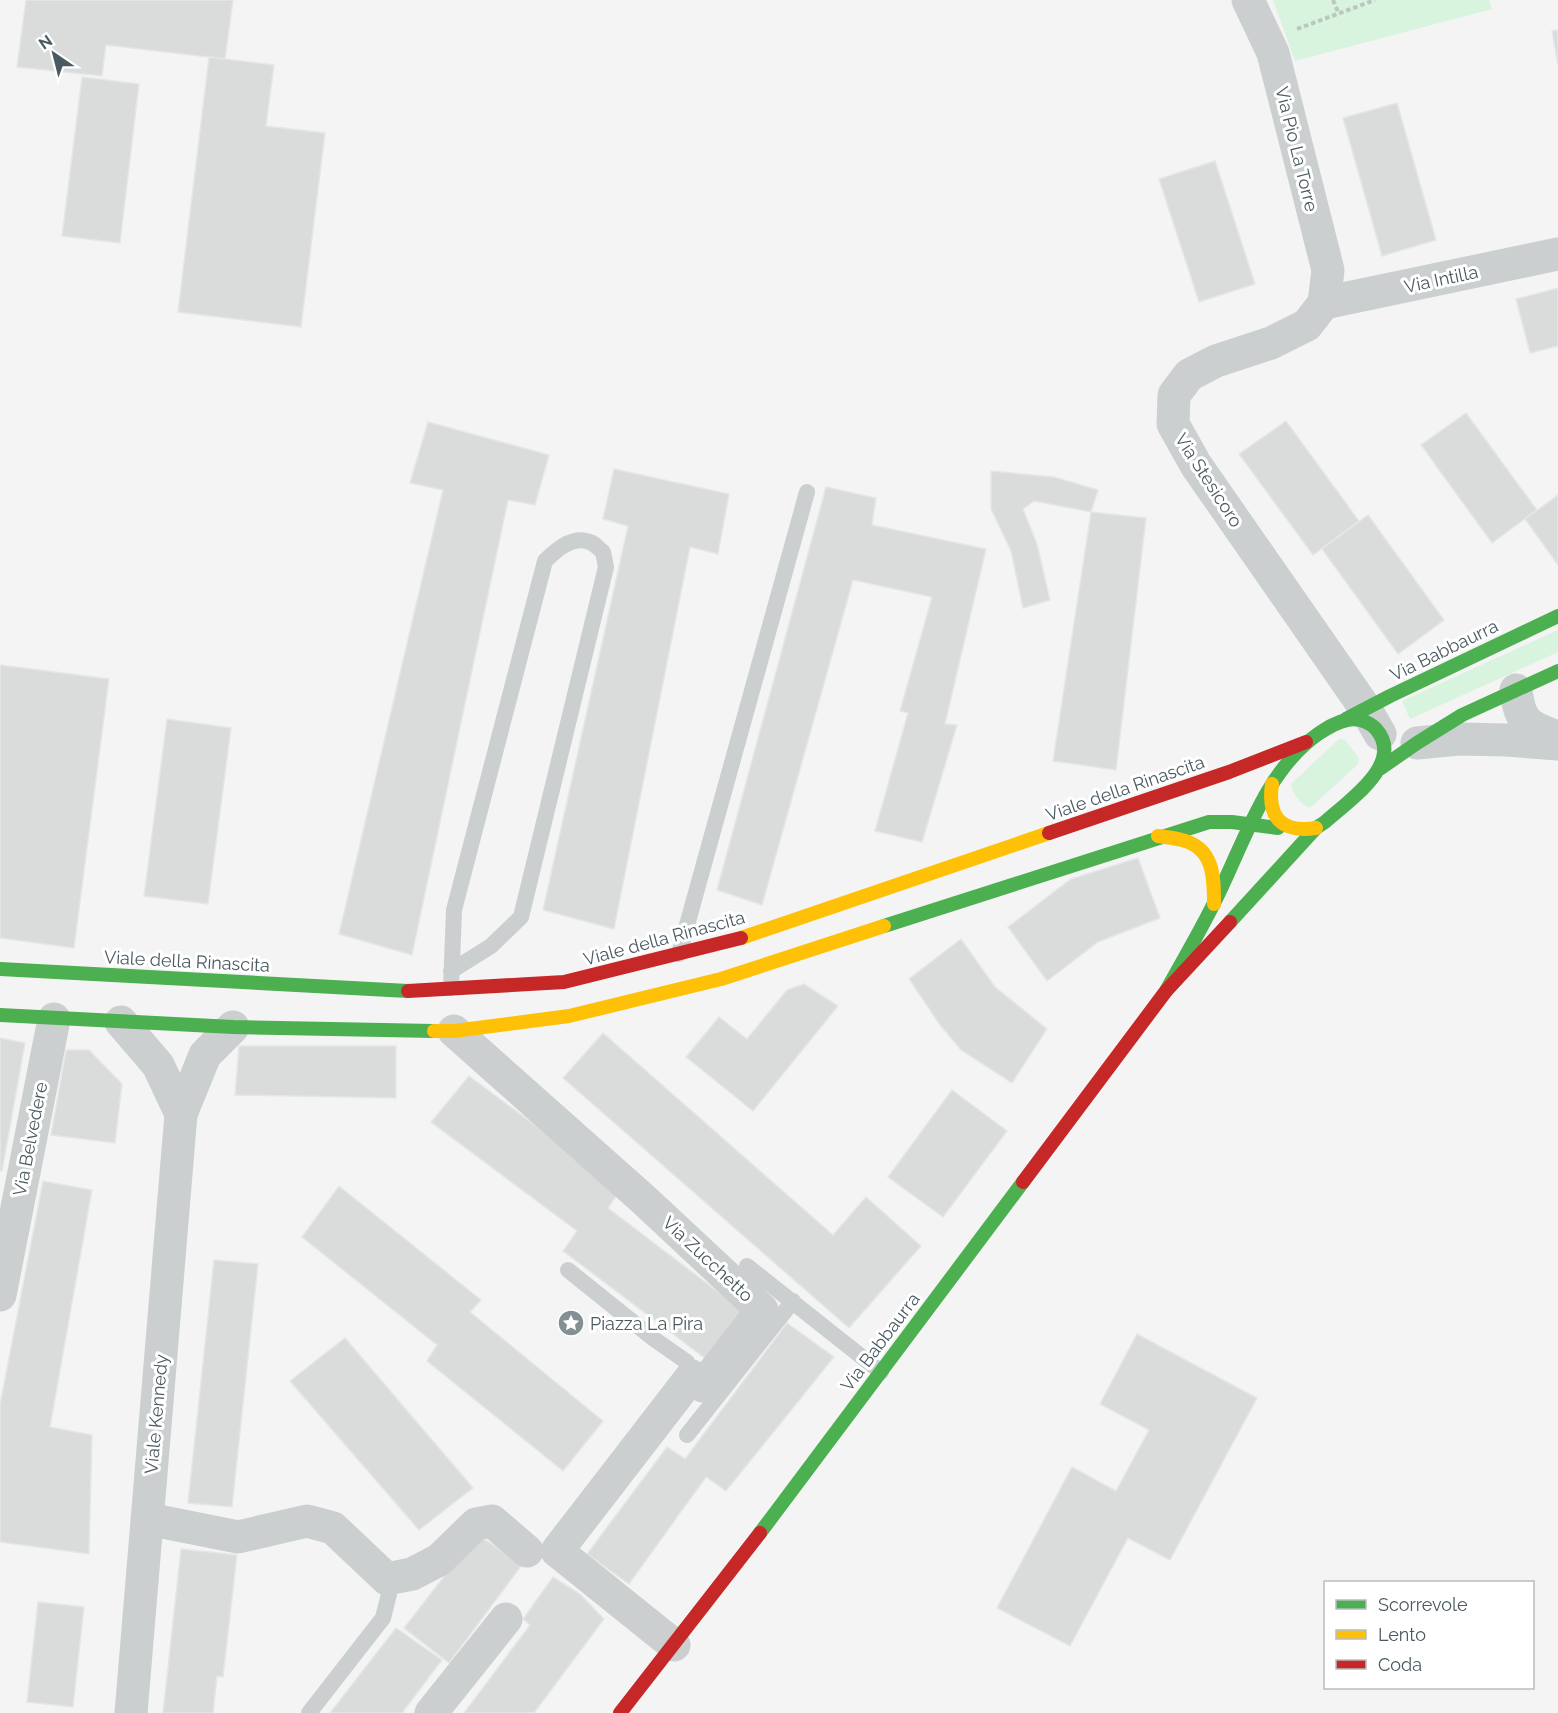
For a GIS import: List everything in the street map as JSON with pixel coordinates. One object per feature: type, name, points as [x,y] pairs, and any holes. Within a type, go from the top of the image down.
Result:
[{"type":"street","name":"Via Pio La Torre","points":[[1248,0],[1273,53],[1328,270],[1324,303]]},
{"type":"street","name":"Via Intilla","points":[[1324,303],[1558,254]]},
{"type":"street","name":"Via Stesicoro","points":[[1324,303],[1307,325],[1271,343],[1216,361],[1189,375],[1174,395],[1173,424],[1196,465],[1381,753]]},
{"type":"street","name":"Via Babbaurra","points":[[1306,742],[1355,713],[1558,616]]},
{"type":"street","points":[[1416,743],[1462,715],[1558,671]]},
{"type":"street","points":[[1516,690],[1518,709],[1532,728],[1558,737]]},
{"type":"street","points":[[1166,991],[1316,828],[1374,777],[1381,753],[1416,743],[1458,739],[1558,744]]},
{"type":"street","name":"Viale della Rinascita","points":[[0,969],[409,991],[564,982],[731,941],[1229,772],[1306,742]]},
{"type":"street","points":[[1166,991],[1214,904],[1272,784],[1284,765],[1306,742]]},
{"type":"street","points":[[1272,784],[1269,795],[1270,806],[1275,816],[1293,830]]},
{"type":"street","points":[[0,1015],[233,1027],[454,1031],[569,1016],[721,979],[1158,836],[1209,822],[1251,824],[1305,831],[1316,828]]},
{"type":"street","points":[[1158,836],[1188,841],[1201,850],[1210,861],[1214,880],[1214,904]]},
{"type":"street","name":"Via Babbaurra","points":[[620,1713],[748,1549],[1166,991]]},
{"type":"street","name":"Via Belvedere","points":[[0,1295],[54,1019]]},
{"type":"street","name":"Viale Kennedy","points":[[121,1022],[158,1065],[181,1114]]},
{"type":"street","name":"Viale Kennedy","points":[[131,1713],[181,1114],[205,1055],[233,1027]]},
{"type":"street","name":"Via Zucchetto","points":[[454,1031],[643,1199],[762,1310],[703,1386],[692,1376]]},
{"type":"street","points":[[674,1645],[557,1551],[692,1376]]},
{"type":"street","points":[[147,1519],[238,1537],[307,1521],[333,1528],[387,1579],[412,1574],[439,1560],[477,1524],[492,1521],[527,1551]]},
{"type":"street","points":[[431,1713],[506,1619]]},
{"type":"lane","points":[[678,954],[807,492]]},
{"type":"lane","points":[[451,971],[491,946],[521,917],[606,567],[603,552],[592,543],[581,540],[570,542],[558,548],[545,561],[454,910],[451,971],[451,988]]},
{"type":"lane","points":[[747,1266],[880,1372]]},
{"type":"lane","points":[[568,1270],[654,1339],[687,1362],[692,1376]]},
{"type":"lane","points":[[687,1435],[793,1301]]},
{"type":"lane","points":[[309,1713],[383,1618],[389,1594],[387,1579]]},
{"type":"path","points":[[1333,0],[1339,14]]},
{"type":"path","points":[[1267,40],[1375,0]]},
{"type":"green space","points":[[1273,0],[1489,0],[1492,9],[1295,61]]},
{"type":"green space","points":[[1558,630],[1558,652],[1410,719],[1402,701]]},
{"type":"green space","points":[[1339,739],[1345,740],[1359,758],[1358,764],[1310,808],[1298,798],[1291,784]]},
{"type":"building","points":[[26,0],[233,0],[225,59],[106,45],[102,76],[17,67]]},
{"type":"building","points":[[1558,30],[1558,65],[1552,31]]},
{"type":"building","points":[[209,57],[274,65],[266,126],[325,133],[301,327],[178,312]]},
{"type":"building","points":[[82,77],[139,84],[120,243],[62,236]]},
{"type":"building","points":[[1397,103],[1436,240],[1382,256],[1343,118]]},
{"type":"building","points":[[1215,161],[1255,284],[1199,302],[1159,179]]},
{"type":"building","points":[[1558,288],[1558,346],[1530,353],[1516,299]]},
{"type":"building","points":[[1466,413],[1537,510],[1492,543],[1421,445]]},
{"type":"building","points":[[1286,421],[1359,521],[1313,555],[1239,454]]},
{"type":"building","points":[[428,422],[549,455],[535,505],[508,500],[412,955],[339,934],[443,490],[410,483]]},
{"type":"building","points":[[614,469],[729,494],[718,554],[690,547],[614,929],[543,910],[628,526],[603,519]]},
{"type":"building","points":[[991,471],[1054,477],[1098,490],[1091,512],[1034,501],[1023,509],[1037,544],[1050,600],[1023,608],[1011,551],[991,509]]},
{"type":"building","points":[[826,487],[876,498],[872,525],[986,549],[945,724],[957,725],[922,842],[875,831],[908,713],[900,711],[932,597],[853,580],[762,905],[717,890]]},
{"type":"building","points":[[1558,495],[1558,565],[1525,519]]},
{"type":"building","points":[[1091,512],[1146,518],[1116,770],[1053,761]]},
{"type":"building","points":[[1368,515],[1444,620],[1398,654],[1322,549]]},
{"type":"building","points":[[0,665],[109,679],[74,948],[0,938]]},
{"type":"building","points":[[167,719],[231,728],[208,904],[144,896]]},
{"type":"building","points":[[1138,858],[1160,918],[1098,942],[1047,981],[1008,927],[1071,879]]},
{"type":"building","points":[[961,939],[995,987],[1047,1029],[1012,1083],[961,1050],[940,1025],[909,979]]},
{"type":"building","points":[[804,984],[838,1006],[753,1111],[686,1057],[719,1017],[747,1039],[787,990]]},
{"type":"building","points":[[603,1033],[833,1235],[866,1197],[921,1246],[849,1328],[563,1078]]},
{"type":"building","points":[[0,1038],[25,1043],[2,1171],[0,1171]]},
{"type":"building","points":[[239,1046],[396,1046],[396,1098],[235,1095]]},
{"type":"building","points":[[66,1050],[89,1050],[122,1084],[115,1143],[51,1135]]},
{"type":"building","points":[[469,1076],[621,1189],[608,1208],[742,1310],[706,1359],[563,1251],[577,1231],[431,1122]]},
{"type":"building","points":[[952,1090],[1007,1131],[943,1217],[888,1177]]},
{"type":"building","points":[[43,1181],[92,1190],[50,1427],[92,1435],[89,1554],[0,1542],[0,1405]]},
{"type":"building","points":[[339,1186],[481,1300],[470,1312],[603,1421],[563,1471],[427,1361],[437,1345],[302,1237]]},
{"type":"building","points":[[214,1260],[258,1264],[232,1507],[188,1503]]},
{"type":"building","points":[[787,1323],[834,1357],[726,1491],[706,1477],[629,1584],[587,1554],[667,1447],[685,1459]]},
{"type":"building","points":[[1137,1334],[1257,1398],[1170,1560],[1128,1538],[1070,1646],[997,1608],[1072,1467],[1116,1491],[1149,1430],[1100,1404]]},
{"type":"building","points":[[345,1338],[473,1488],[419,1530],[290,1381]]},
{"type":"building","points":[[477,1534],[522,1565],[449,1663],[404,1628]]},
{"type":"building","points":[[181,1549],[237,1555],[223,1677],[217,1676],[213,1713],[163,1713]]},
{"type":"building","points":[[553,1577],[580,1594],[604,1619],[534,1713],[464,1713],[530,1625],[523,1619]]},
{"type":"building","points":[[38,1602],[84,1607],[73,1707],[27,1702]]},
{"type":"building","points":[[396,1628],[442,1660],[402,1713],[330,1713]]},
{"type":"traffic: fast","points":[[1346,719],[1558,616]]},
{"type":"traffic: fast","points":[[1381,768],[1462,715],[1558,671]]},
{"type":"traffic: fast","points":[[1166,991],[1210,911],[1258,809],[1284,768],[1300,749],[1335,724],[1355,719],[1373,726],[1383,742],[1384,755],[1370,781],[1359,793],[1316,828],[1230,922]]},
{"type":"traffic: fast","points":[[884,926],[1209,822],[1232,822],[1278,828]]},
{"type":"traffic: fast","points":[[0,969],[408,991]]},
{"type":"traffic: fast","points":[[0,1015],[233,1027],[434,1031]]},
{"type":"traffic: fast","points":[[760,1533],[1023,1182]]},
{"type":"traffic: slow","points":[[1272,784],[1272,806],[1279,821],[1294,828],[1316,828]]},
{"type":"traffic: slow","points":[[741,938],[1049,833]]},
{"type":"traffic: slow","points":[[1158,836],[1193,844],[1206,857],[1214,884],[1214,904]]},
{"type":"traffic: slow","points":[[434,1031],[454,1031],[569,1016],[721,979],[884,926]]},
{"type":"traffic: jam","points":[[1049,833],[1229,772],[1306,742]]},
{"type":"traffic: jam","points":[[1023,1182],[1166,991],[1230,922]]},
{"type":"traffic: jam","points":[[408,991],[564,982],[741,938]]},
{"type":"traffic: jam","points":[[620,1713],[760,1533]]},
{"type":"place","name":"Piazza La Pira","points":[[571,1323]]}]
